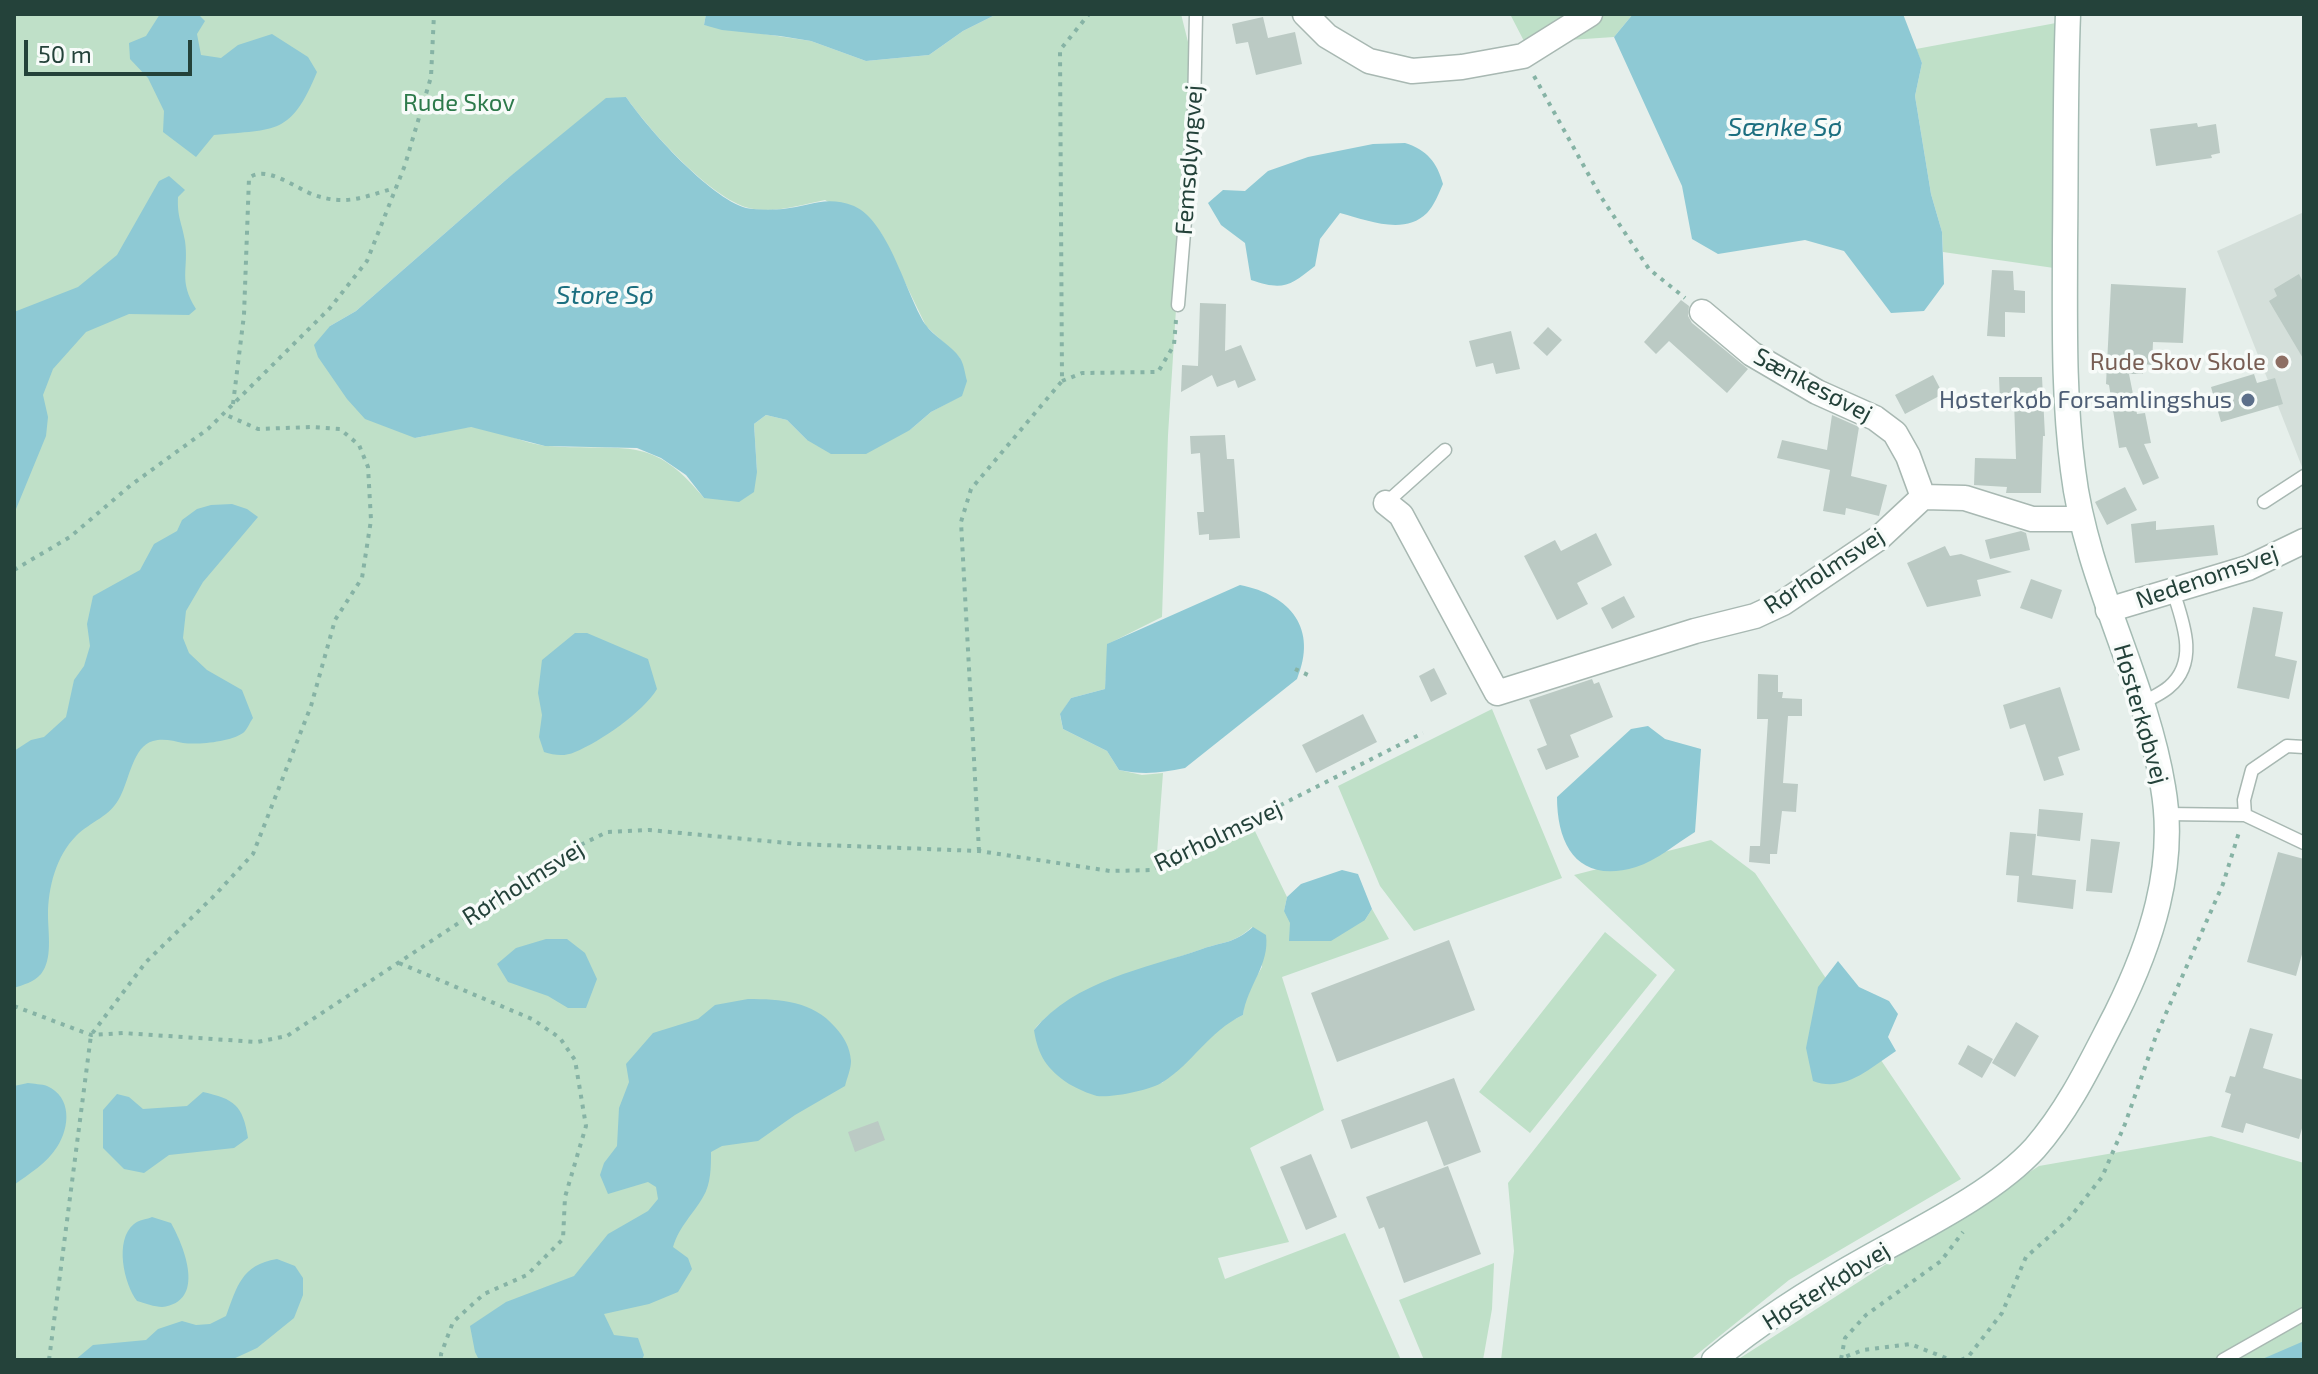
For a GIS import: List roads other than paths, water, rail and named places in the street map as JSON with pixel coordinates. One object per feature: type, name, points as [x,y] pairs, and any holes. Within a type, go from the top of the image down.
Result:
[{"type":"street","points":[[1305,14],[1327,36],[1369,61],[1412,71],[1462,67],[1523,56],[1590,14]]},
{"type":"street","name":"Høsterkøbvej","points":[[1714,1360],[1831,1278],[1966,1202],[2032,1151],[2079,1086],[2132,981],[2151,928],[2165,868],[2166,814],[2159,763],[2080,519],[2068,412],[2065,322],[2068,14]]},
{"type":"street","name":"Sænkesøvej","points":[[1702,312],[1752,354],[1817,392],[1875,418],[1895,433],[1908,456],[1923,497]]},
{"type":"street","points":[[1923,497],[1965,498],[2032,519],[2080,519]]},
{"type":"street","name":"Rørholmsvej","points":[[1386,503],[1401,515],[1497,693],[1695,631],[1755,616],[1783,603],[1879,538],[1923,497]]},
{"type":"street","name":"Nedenomsvej","points":[[2108,610],[2248,568],[2304,541]]},
{"type":"lane","name":"Femsølyngvej","points":[[1178,305],[1194,112],[1196,14]]},
{"type":"lane","name":"Rørholmsvej","points":[[1386,503],[1445,450]]},
{"type":"lane","points":[[2264,502],[2304,476]]},
{"type":"lane","points":[[2142,704],[2171,686],[2186,663],[2186,632],[2173,591]]},
{"type":"lane","points":[[2245,815],[2244,800],[2252,770],[2287,746],[2304,747]]},
{"type":"lane","points":[[2166,814],[2245,815],[2304,843]]},
{"type":"lane","points":[[2223,1360],[2304,1314]]},
{"type":"water","points":[[160,14],[198,14],[205,21],[197,34],[201,55],[221,58],[238,45],[272,34],[308,57],[317,72],[299,108],[290,118],[267,129],[214,135],[196,157],[163,132],[164,111],[148,78],[130,59],[129,43],[146,36]]},
{"type":"water","points":[[706,14],[997,14],[963,31],[929,55],[866,61],[811,41],[704,25]]},
{"type":"water","name":"Sænke Sø","points":[[1633,14],[1903,14],[1922,63],[1915,96],[1931,194],[1942,232],[1944,284],[1924,311],[1891,313],[1844,251],[1805,240],[1718,254],[1692,239],[1682,186],[1614,37]]},
{"type":"water","name":"Store Sø","points":[[626,97],[680,160],[731,201],[746,208],[770,210],[835,201],[854,206],[866,214],[887,242],[925,324],[961,360],[967,381],[962,396],[866,454],[831,454],[807,440],[787,420],[766,415],[754,424],[757,472],[754,492],[739,502],[704,498],[686,475],[661,458],[637,448],[545,446],[471,427],[415,438],[365,419],[318,357],[314,345],[330,326],[356,311],[507,179],[606,98]]},
{"type":"water","points":[[1405,143],[1430,158],[1443,184],[1427,213],[1408,224],[1396,225],[1340,213],[1320,239],[1315,266],[1306,273],[1279,286],[1251,280],[1245,243],[1221,225],[1208,203],[1223,190],[1245,191],[1268,171],[1308,157],[1373,144]]},
{"type":"water","points":[[169,176],[185,190],[178,197],[178,210],[185,241],[187,290],[196,309],[189,315],[129,314],[86,332],[53,369],[43,395],[48,417],[46,436],[14,514],[14,312],[78,287],[117,255],[159,181]]},
{"type":"water","points":[[232,504],[258,517],[203,582],[186,611],[183,638],[189,653],[207,670],[242,690],[253,718],[243,733],[230,739],[197,744],[157,740],[146,744],[132,765],[116,804],[76,836],[63,853],[54,873],[50,894],[45,968],[35,979],[14,988],[14,751],[31,740],[44,737],[66,717],[74,680],[84,666],[90,646],[87,624],[93,596],[140,570],[154,544],[177,531],[182,520],[197,509]]},
{"type":"water","points":[[1240,585],[1273,597],[1296,617],[1304,645],[1297,679],[1185,768],[1152,773],[1119,770],[1107,751],[1063,729],[1060,714],[1071,698],[1105,689],[1107,644]]},
{"type":"water","points":[[575,633],[587,633],[648,659],[657,689],[631,716],[596,741],[571,754],[552,754],[544,752],[539,737],[542,715],[538,693],[542,660]]},
{"type":"water","points":[[1648,726],[1665,739],[1701,749],[1695,832],[1636,867],[1617,871],[1586,866],[1567,846],[1561,832],[1557,797],[1631,729]]},
{"type":"water","points":[[1342,870],[1358,874],[1372,909],[1365,920],[1331,941],[1289,941],[1290,923],[1284,911],[1287,897],[1301,884]]},
{"type":"water","points":[[1253,927],[1266,935],[1265,956],[1243,1015],[1220,1030],[1163,1082],[1131,1093],[1097,1096],[1069,1084],[1045,1061],[1034,1030],[1070,999],[1112,978],[1234,939]]},
{"type":"water","points":[[546,939],[567,939],[585,953],[597,979],[586,1008],[568,1008],[548,996],[508,982],[497,964],[516,948]]},
{"type":"water","points":[[1838,961],[1859,987],[1889,1001],[1898,1014],[1888,1037],[1896,1051],[1857,1077],[1825,1084],[1813,1081],[1806,1048],[1818,987]]},
{"type":"water","points":[[748,999],[795,1003],[826,1018],[848,1047],[851,1061],[849,1074],[845,1086],[758,1141],[722,1146],[711,1152],[706,1192],[673,1247],[688,1258],[692,1269],[678,1292],[649,1304],[604,1314],[614,1335],[638,1338],[644,1355],[642,1360],[479,1360],[470,1326],[506,1302],[574,1276],[608,1234],[648,1211],[658,1199],[656,1187],[648,1182],[608,1194],[600,1175],[604,1163],[617,1146],[619,1108],[629,1082],[626,1064],[653,1033],[698,1019],[715,1005]]},
{"type":"water","points":[[28,1083],[45,1085],[61,1097],[66,1122],[53,1153],[14,1185],[14,1086]]},
{"type":"water","points":[[203,1092],[235,1105],[243,1118],[248,1138],[234,1148],[169,1155],[144,1173],[124,1169],[103,1148],[103,1110],[117,1094],[129,1097],[143,1109],[187,1106]]},
{"type":"water","points":[[152,1217],[171,1223],[186,1258],[188,1272],[184,1295],[176,1303],[162,1307],[137,1301],[128,1284],[123,1262],[124,1240],[128,1231],[136,1223]]},
{"type":"water","points":[[277,1259],[295,1266],[303,1278],[303,1295],[294,1318],[257,1348],[231,1360],[75,1360],[93,1345],[146,1340],[158,1329],[182,1321],[196,1325],[210,1324],[226,1316],[237,1287],[248,1272],[255,1266]]},
{"type":"water","points":[[2304,1341],[2304,1360],[2260,1360]]},
{"type":"place","name":"Rude Skov Skole","points":[[2282,362]]},
{"type":"place","name":"Høsterkøb Forsamlingshus","points":[[2248,400]]},
{"type":"park label","name":"Rude Skov","points":[[459,103]]}]
